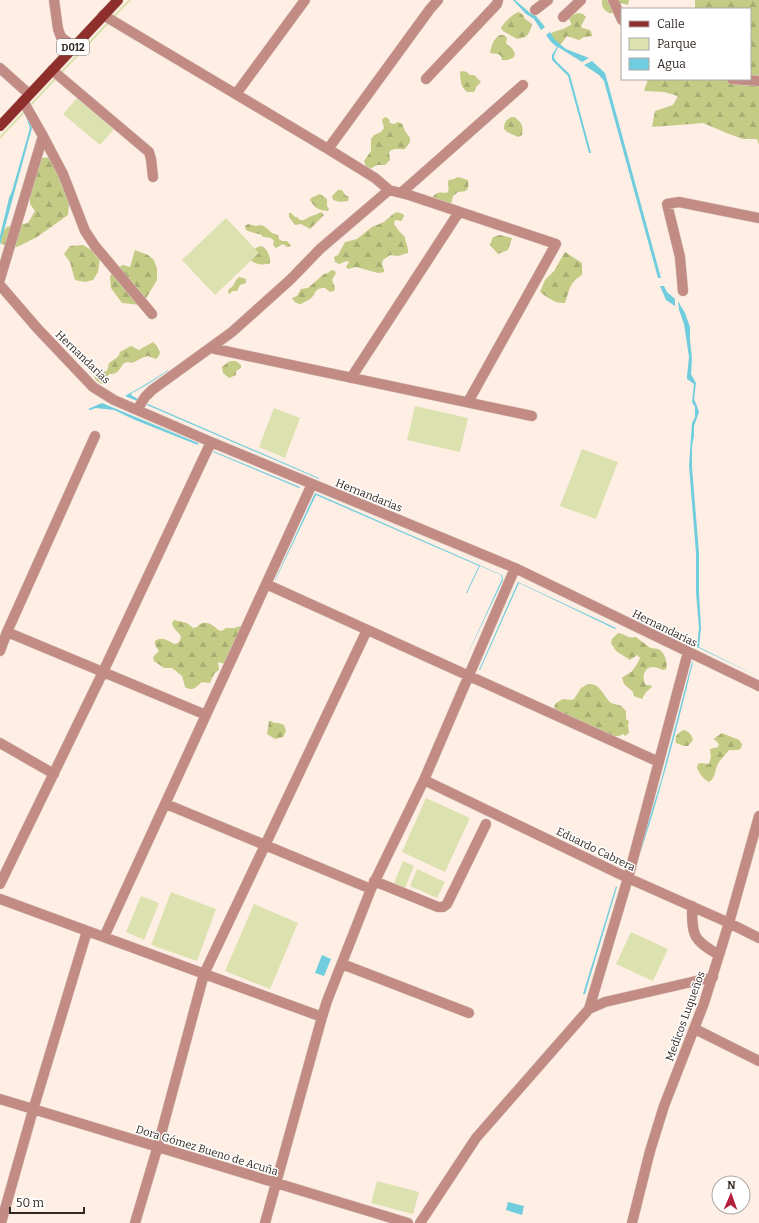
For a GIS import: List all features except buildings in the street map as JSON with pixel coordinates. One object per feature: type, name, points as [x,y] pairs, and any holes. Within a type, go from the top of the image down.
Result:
[{"type":"main road","name":"D012","points":[[0,126],[118,0]]},
{"type":"street","points":[[54,0],[58,29],[61,37],[74,46]]},
{"type":"street","points":[[236,94],[305,0]]},
{"type":"street","points":[[328,149],[438,0]]},
{"type":"street","points":[[426,79],[497,4],[498,0]]},
{"type":"street","points":[[535,10],[548,0]]},
{"type":"street","points":[[563,17],[581,0]]},
{"type":"street","points":[[613,0],[621,18]]},
{"type":"street","points":[[103,15],[376,178],[389,190],[556,244],[468,402]]},
{"type":"street","points":[[0,68],[26,98],[43,136],[63,174],[85,231],[95,246],[152,314]]},
{"type":"street","points":[[52,70],[149,152],[153,177]]},
{"type":"street","points":[[746,80],[759,81]]},
{"type":"street","points":[[401,193],[523,85]]},
{"type":"street","points":[[0,279],[43,136]]},
{"type":"street","points":[[137,410],[145,397],[152,390],[232,332],[291,279],[320,249],[389,190]]},
{"type":"street","points":[[683,292],[680,257],[667,204],[679,202],[759,218]]},
{"type":"street","points":[[351,378],[459,212]]},
{"type":"street","name":"Hernandarias","points":[[0,285],[37,328],[94,387],[114,400],[210,442],[515,568],[759,686]]},
{"type":"street","points":[[211,348],[532,416]]},
{"type":"street","points":[[0,651],[7,632],[95,436]]},
{"type":"street","points":[[0,884],[103,672],[210,442]]},
{"type":"street","points":[[104,938],[312,484]]},
{"type":"street","points":[[265,1223],[322,1017],[372,885],[424,780],[515,568]]},
{"type":"street","points":[[266,584],[659,762]]},
{"type":"street","points":[[135,1223],[204,974],[367,630]]},
{"type":"street","points":[[7,632],[206,715]]},
{"type":"street","points":[[420,1223],[476,1138],[589,1009],[628,878],[688,652]]},
{"type":"street","points":[[0,743],[54,774]]},
{"type":"street","name":"Eduardo Cabrera","points":[[424,780],[628,878],[759,938]]},
{"type":"street","points":[[166,804],[265,846],[438,907],[443,907],[447,904],[486,824]]},
{"type":"street","name":"Medicos Luqueños","points":[[632,1223],[643,1176],[664,1106],[695,1029],[713,977],[759,816]]},
{"type":"street","points":[[0,899],[322,1017]]},
{"type":"street","points":[[692,906],[694,935],[703,945],[719,955]]},
{"type":"street","points":[[1,1223],[33,1110],[87,931]]},
{"type":"street","points":[[342,964],[469,1014]]},
{"type":"street","points":[[589,1009],[605,1002],[713,977]]},
{"type":"street","points":[[695,1029],[759,1061]]},
{"type":"street","name":"Dora Gómez Bueno de Acuña","points":[[0,1100],[408,1223]]},
{"type":"green space","points":[[128,0],[131,0],[0,139],[0,136]]},
{"type":"green space","points":[[602,0],[629,0],[628,5],[621,3],[614,13],[609,13],[602,6]]},
{"type":"green space","points":[[695,0],[759,0],[759,145],[757,139],[743,139],[703,123],[652,127],[655,111],[673,105],[678,96],[664,92],[644,91],[648,80],[751,80],[751,8],[695,8]]},
{"type":"green space","points":[[519,12],[532,24],[528,34],[517,39],[503,31],[501,28],[509,18]]},
{"type":"green space","points":[[577,13],[583,14],[586,17],[581,26],[582,28],[590,30],[592,36],[584,37],[579,40],[567,36],[559,45],[550,35],[553,32],[571,25],[569,19],[570,17]]},
{"type":"green space","points":[[500,35],[504,35],[507,38],[506,43],[512,48],[515,55],[514,57],[507,60],[502,60],[501,56],[498,54],[490,53],[494,40]]},
{"type":"green space","points":[[460,72],[467,72],[470,75],[474,75],[481,82],[476,87],[475,91],[467,92],[463,88],[461,84]]},
{"type":"green space","points":[[78,97],[114,129],[100,145],[63,114]]},
{"type":"green space","points":[[385,117],[389,119],[390,123],[394,124],[398,122],[402,124],[410,138],[410,142],[405,149],[391,150],[389,152],[390,160],[385,165],[377,165],[370,169],[366,166],[364,161],[371,151],[371,139],[384,128],[382,120]]},
{"type":"green space","points":[[515,117],[522,126],[522,135],[518,137],[504,129],[504,125],[508,119]]},
{"type":"green space","points":[[57,157],[69,202],[68,215],[37,237],[17,247],[1,244],[0,235],[7,227],[28,223],[35,211],[30,204],[30,181],[39,158]]},
{"type":"green space","points":[[458,177],[468,180],[468,188],[466,191],[458,192],[453,196],[451,204],[432,199],[438,193],[448,192],[449,180]]},
{"type":"green space","points":[[338,190],[342,190],[345,195],[349,197],[348,201],[340,202],[333,200],[332,196]]},
{"type":"green space","points":[[320,194],[327,199],[328,211],[317,208],[310,200],[311,198]]},
{"type":"green space","points":[[321,212],[324,215],[310,229],[301,224],[295,225],[289,217],[289,213],[291,213],[300,220],[304,220]]},
{"type":"green space","points":[[397,212],[403,214],[404,216],[401,221],[395,220],[394,224],[405,237],[408,253],[398,256],[390,255],[383,260],[382,264],[384,272],[378,273],[356,267],[348,269],[346,267],[349,262],[347,261],[339,264],[335,262],[334,257],[338,255],[345,242],[357,239],[372,227],[384,222]]},
{"type":"green space","points":[[226,218],[259,253],[215,295],[182,260]]},
{"type":"green space","points":[[248,224],[264,226],[272,233],[278,235],[279,239],[282,241],[287,241],[291,246],[287,247],[283,244],[276,248],[273,245],[274,241],[271,238],[246,230],[245,226]]},
{"type":"green space","points":[[500,235],[512,238],[508,250],[498,254],[490,245],[493,237]]},
{"type":"green space","points":[[83,245],[93,251],[100,258],[98,272],[93,280],[85,282],[75,280],[70,262],[64,254],[70,246]]},
{"type":"green space","points":[[261,246],[268,253],[270,263],[260,264],[254,263],[250,260],[253,249]]},
{"type":"green space","points":[[135,250],[148,255],[154,260],[157,269],[157,280],[142,305],[122,303],[111,288],[110,276],[115,269],[123,265],[130,267]]},
{"type":"green space","points":[[565,252],[582,263],[582,275],[572,284],[565,303],[561,303],[551,300],[540,292],[545,280],[554,271]]},
{"type":"green space","points":[[331,270],[335,271],[336,273],[332,280],[335,288],[334,291],[330,292],[325,288],[321,288],[317,290],[310,299],[301,304],[294,301],[292,298],[297,296],[301,289],[308,288]]},
{"type":"green space","points":[[239,277],[246,279],[246,283],[240,285],[237,291],[232,291],[230,294],[228,293],[229,289]]},
{"type":"green space","points":[[153,342],[160,352],[156,359],[148,356],[132,363],[124,363],[116,373],[109,374],[105,381],[101,384],[95,379],[94,374],[96,371],[107,371],[109,363],[117,358],[120,352],[131,346],[139,350]]},
{"type":"green space","points":[[236,361],[241,365],[241,368],[236,371],[236,375],[229,378],[223,373],[222,367],[228,362]]},
{"type":"green space","points":[[415,406],[468,418],[460,452],[407,440]]},
{"type":"green space","points":[[274,408],[300,418],[285,458],[259,447]]},
{"type":"green space","points":[[582,449],[618,462],[596,519],[560,506]]},
{"type":"green space","points":[[174,620],[187,623],[193,628],[202,623],[208,623],[222,631],[226,628],[241,626],[243,628],[225,664],[218,662],[219,670],[214,674],[210,683],[202,682],[190,689],[185,687],[182,676],[172,668],[164,668],[154,661],[153,657],[159,651],[155,645],[155,641],[163,639],[174,644],[178,643],[180,640],[181,636],[173,627],[172,623]]},
{"type":"green space","points":[[618,633],[636,637],[649,647],[660,650],[665,658],[667,664],[666,669],[663,670],[650,667],[644,673],[644,682],[646,685],[650,685],[652,687],[646,692],[642,699],[634,696],[633,692],[624,684],[622,678],[632,671],[640,658],[637,655],[630,660],[616,651],[611,643],[612,639]]},
{"type":"green space","points":[[588,684],[596,685],[610,702],[621,706],[626,711],[626,719],[629,721],[629,733],[625,736],[623,734],[619,736],[611,736],[604,731],[596,732],[555,710],[554,707],[556,703],[563,699],[574,699],[581,688]]},
{"type":"green space","points":[[269,721],[284,725],[286,731],[283,737],[275,739],[267,734]]},
{"type":"green space","points":[[683,730],[690,733],[693,740],[688,746],[676,743],[677,735]]},
{"type":"green space","points":[[722,733],[739,740],[742,744],[741,748],[738,750],[729,750],[719,762],[712,780],[709,782],[703,778],[699,772],[697,768],[698,764],[709,764],[711,757],[710,749],[718,747],[719,744],[713,738]]},
{"type":"green space","points":[[426,798],[470,818],[445,872],[402,852]]},
{"type":"green space","points":[[403,861],[414,866],[405,888],[394,883]]},
{"type":"green space","points":[[417,869],[445,882],[437,898],[410,886]]},
{"type":"green space","points":[[171,892],[216,909],[197,961],[151,945]]},
{"type":"green space","points":[[141,896],[159,903],[144,940],[126,932]]},
{"type":"green space","points":[[254,904],[298,923],[270,989],[225,971]]},
{"type":"green space","points":[[631,932],[668,949],[653,981],[616,964]]},
{"type":"green space","points":[[377,1181],[419,1192],[413,1214],[371,1203]]},
{"type":"water","points":[[513,0],[536,16],[545,27],[541,30],[534,19],[526,14]]},
{"type":"water","points":[[550,32],[555,40],[566,49],[589,58],[582,62],[558,47],[554,55],[556,61],[570,75],[591,153],[589,153],[568,76],[552,60],[552,55],[557,47],[546,35]]},
{"type":"water","points":[[592,61],[605,73],[661,278],[658,278],[604,81],[599,75],[584,65]]},
{"type":"water","points":[[26,117],[32,128],[0,245],[0,236],[9,198],[30,128]]},
{"type":"water","points":[[660,286],[664,286],[667,292],[675,299],[675,306],[666,300]]},
{"type":"water","points":[[678,301],[685,313],[690,327],[692,359],[691,374],[696,383],[694,399],[699,412],[694,426],[692,467],[699,553],[701,628],[699,647],[759,677],[697,647],[699,628],[696,592],[696,553],[689,466],[692,423],[695,417],[695,407],[692,402],[694,384],[687,379],[689,357],[684,324],[679,310]]},
{"type":"water","points":[[168,370],[145,386],[132,393],[131,395],[138,399],[137,401],[125,396],[143,386]]},
{"type":"water","points":[[102,403],[198,443],[198,445],[114,410],[96,408],[90,410],[88,409]]},
{"type":"water","points":[[148,404],[319,478],[319,479],[147,405]]},
{"type":"water","points":[[213,451],[300,487],[299,488]]},
{"type":"water","points":[[315,493],[502,575],[503,580],[464,662],[502,579],[501,575],[480,566],[466,593],[479,566],[316,495],[275,581]]},
{"type":"water","points":[[518,582],[616,628],[615,629],[519,583],[479,670]]},
{"type":"water","points":[[692,662],[687,688],[666,766],[634,869],[661,781]]},
{"type":"water","points":[[616,886],[617,887],[585,994],[583,994]]},
{"type":"water","points":[[322,955],[331,959],[324,976],[315,973]]},
{"type":"water","points":[[508,1202],[524,1206],[522,1215],[506,1210]]}]
